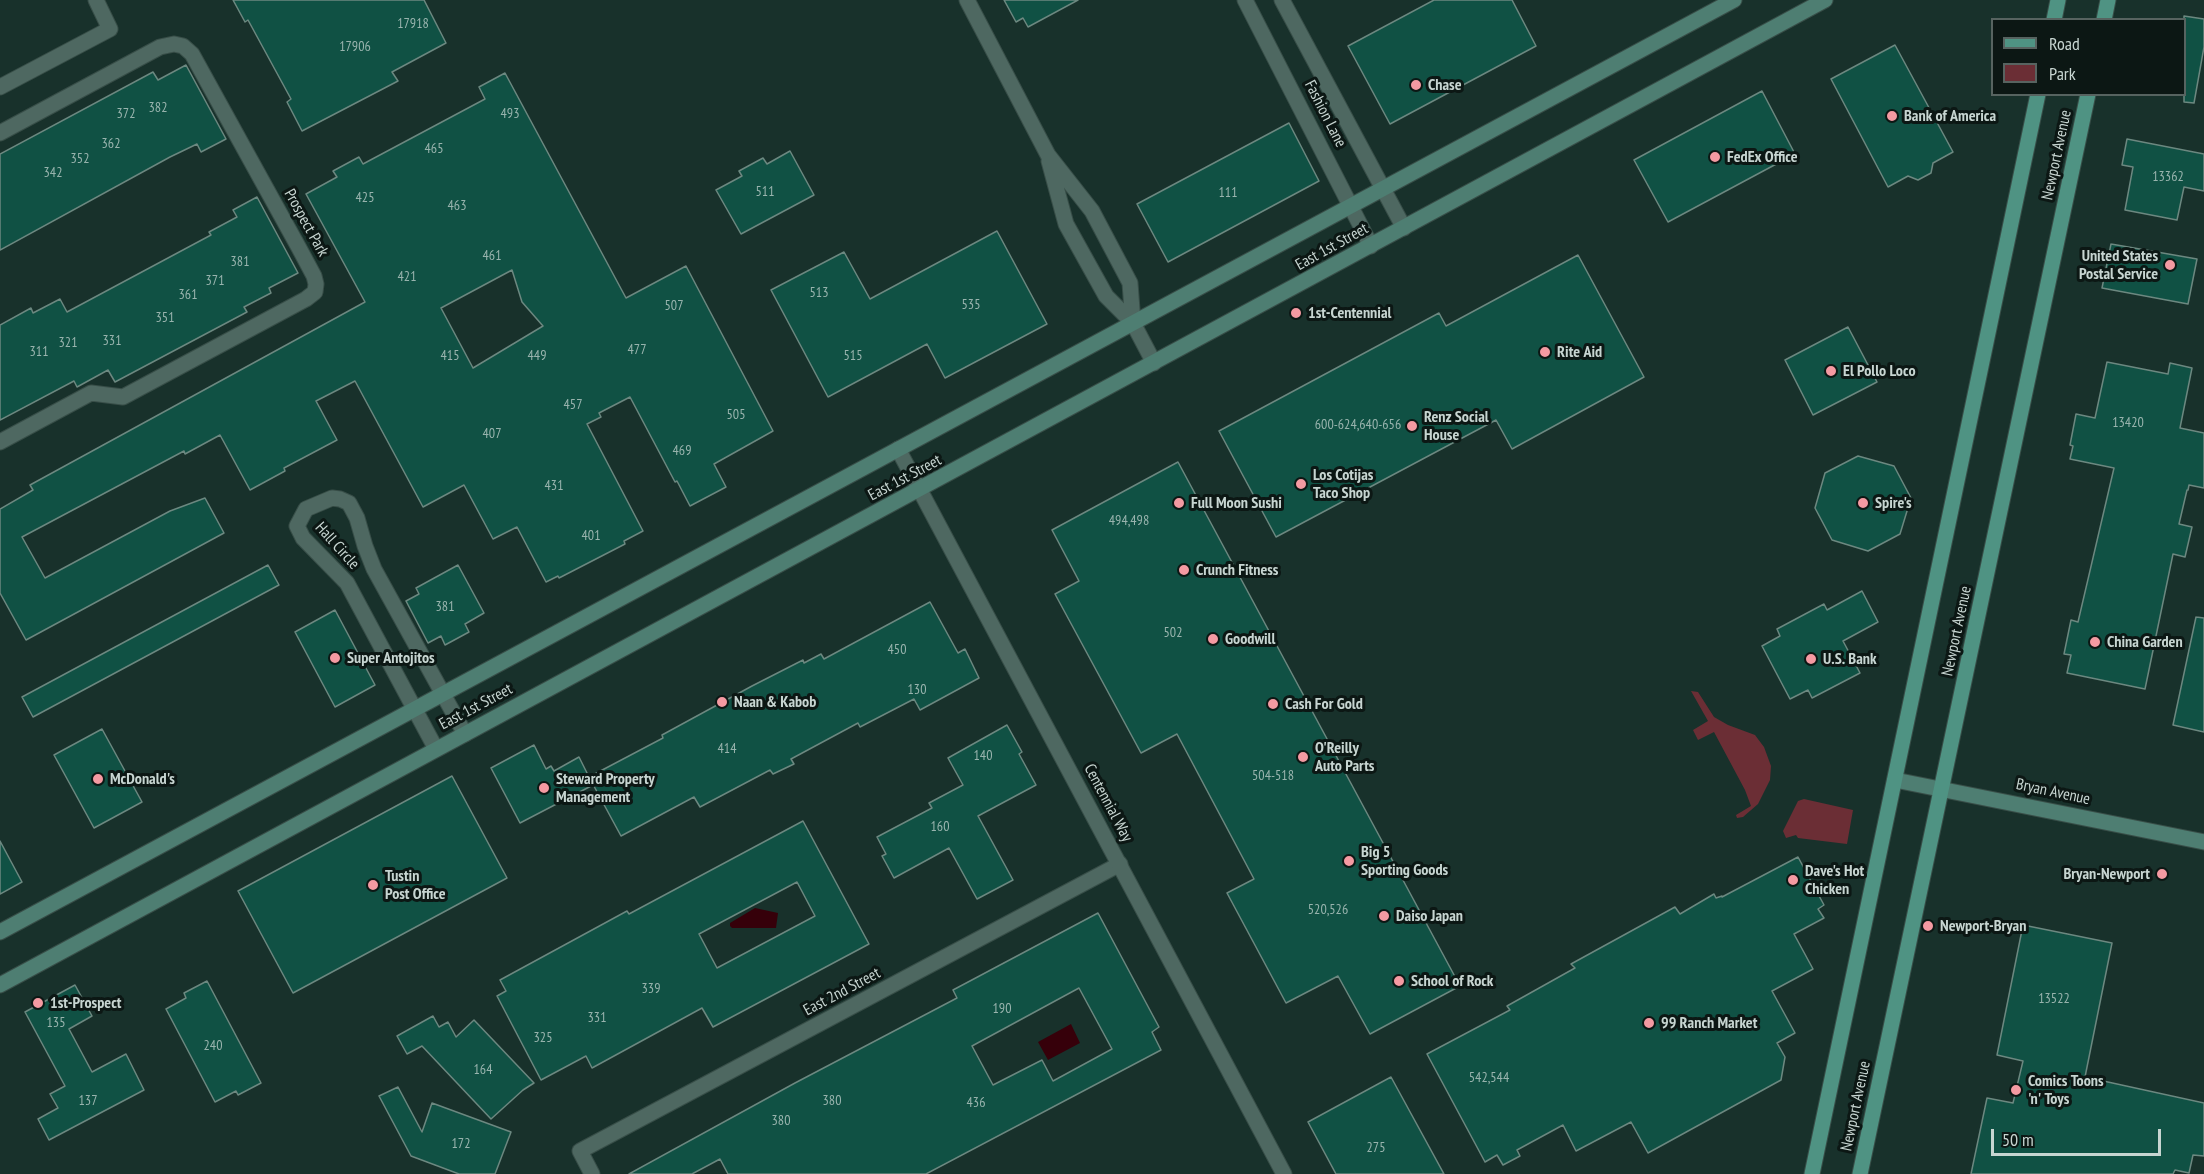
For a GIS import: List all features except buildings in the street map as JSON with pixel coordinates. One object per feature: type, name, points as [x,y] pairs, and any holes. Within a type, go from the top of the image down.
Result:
[{"type":"main road","name":"East 1st Street","points":[[0,932],[1734,0]]},
{"type":"main road","name":"East 1st Street","points":[[0,985],[1825,0]]},
{"type":"main road","points":[[2054,18],[2058,0]]},
{"type":"main road","points":[[2104,18],[2108,0]]},
{"type":"main road","name":"Newport Avenue","points":[[1812,1174],[2038,96]]},
{"type":"main road","name":"Newport Avenue","points":[[1860,1174],[2088,96]]},
{"type":"main road","name":"Bryan Avenue","points":[[1895,780],[2204,842]]},
{"type":"street","points":[[0,87],[110,28],[96,0]]},
{"type":"street","points":[[967,0],[1048,155],[1092,211],[1130,283],[1133,323]]},
{"type":"street","name":"Fashion Lane","points":[[1245,0],[1371,246]]},
{"type":"street","name":"Fashion Lane","points":[[1282,0],[1404,228]]},
{"type":"street","name":"Prospect Park","points":[[0,133],[160,46],[174,44],[183,46],[192,54],[299,248],[316,284],[315,292],[306,300],[123,397],[91,393],[0,442]]},
{"type":"street","points":[[1048,155],[1066,224],[1106,296],[1133,323],[1154,363]]},
{"type":"street","name":"Centennial Way","points":[[898,449],[1284,1174]]},
{"type":"street","name":"Hall Circle","points":[[436,749],[347,583],[303,538],[297,526],[306,508],[332,498],[350,503],[374,569],[465,734]]},
{"type":"street","name":"East 2nd Street","points":[[592,1174],[580,1151],[1120,864]]},
{"type":"green space","points":[[1691,691],[1698,692],[1714,717],[1755,735],[1764,747],[1771,766],[1770,780],[1758,804],[1743,817],[1737,818],[1736,815],[1751,806],[1714,732],[1698,740],[1693,730],[1708,721]]},
{"type":"green space","points":[[1804,799],[1853,810],[1847,844],[1798,838],[1796,835],[1786,838],[1783,831],[1798,801]]},
{"type":"shaded area","points":[[755,908],[778,913],[776,928],[732,928],[730,926],[730,923]]},
{"type":"shaded area","points":[[1071,1024],[1080,1043],[1048,1060],[1038,1042]]},
{"type":"place","name":"Chase","points":[[1416,85]]},
{"type":"place","name":"Bank of America","points":[[1892,116]]},
{"type":"place","name":"FedEx Office","points":[[1715,157]]},
{"type":"place","name":"United States Postal Service","points":[[2170,265]]},
{"type":"place","name":"1st-Centennial","points":[[1296,313]]},
{"type":"place","name":"Rite Aid","points":[[1545,352]]},
{"type":"place","name":"El Pollo Loco","points":[[1831,371]]},
{"type":"place","name":"Renz Social House","points":[[1412,426]]},
{"type":"place","name":"Los Cotijas Taco Shop","points":[[1301,484]]},
{"type":"place","name":"Full Moon Sushi","points":[[1179,503]]},
{"type":"place","name":"Spire's","points":[[1863,503]]},
{"type":"place","name":"Crunch Fitness","points":[[1184,570]]},
{"type":"place","name":"Goodwill","points":[[1213,639]]},
{"type":"place","name":"China Garden","points":[[2095,642]]},
{"type":"place","name":"Super Antojitos","points":[[335,658]]},
{"type":"place","name":"U.S. Bank","points":[[1811,659]]},
{"type":"place","name":"Naan & Kabob","points":[[722,702]]},
{"type":"place","name":"Cash For Gold","points":[[1273,704]]},
{"type":"place","name":"O'Reilly Auto Parts","points":[[1303,757]]},
{"type":"place","name":"McDonald's","points":[[98,779]]},
{"type":"place","name":"Steward Property Management","points":[[544,788]]},
{"type":"place","name":"Big 5 Sporting Goods","points":[[1349,861]]},
{"type":"place","name":"Bryan-Newport","points":[[2162,874]]},
{"type":"place","name":"Dave's Hot Chicken","points":[[1793,880]]},
{"type":"place","name":"Tustin Post Office","points":[[373,885]]},
{"type":"place","name":"Daiso Japan","points":[[1384,916]]},
{"type":"place","name":"Newport-Bryan","points":[[1928,926]]},
{"type":"place","name":"School of Rock","points":[[1399,981]]},
{"type":"place","name":"1st-Prospect","points":[[38,1003]]},
{"type":"place","name":"99 Ranch Market","points":[[1649,1023]]},
{"type":"place","name":"Comics Toons 'n' Toys","points":[[2016,1090]]}]
